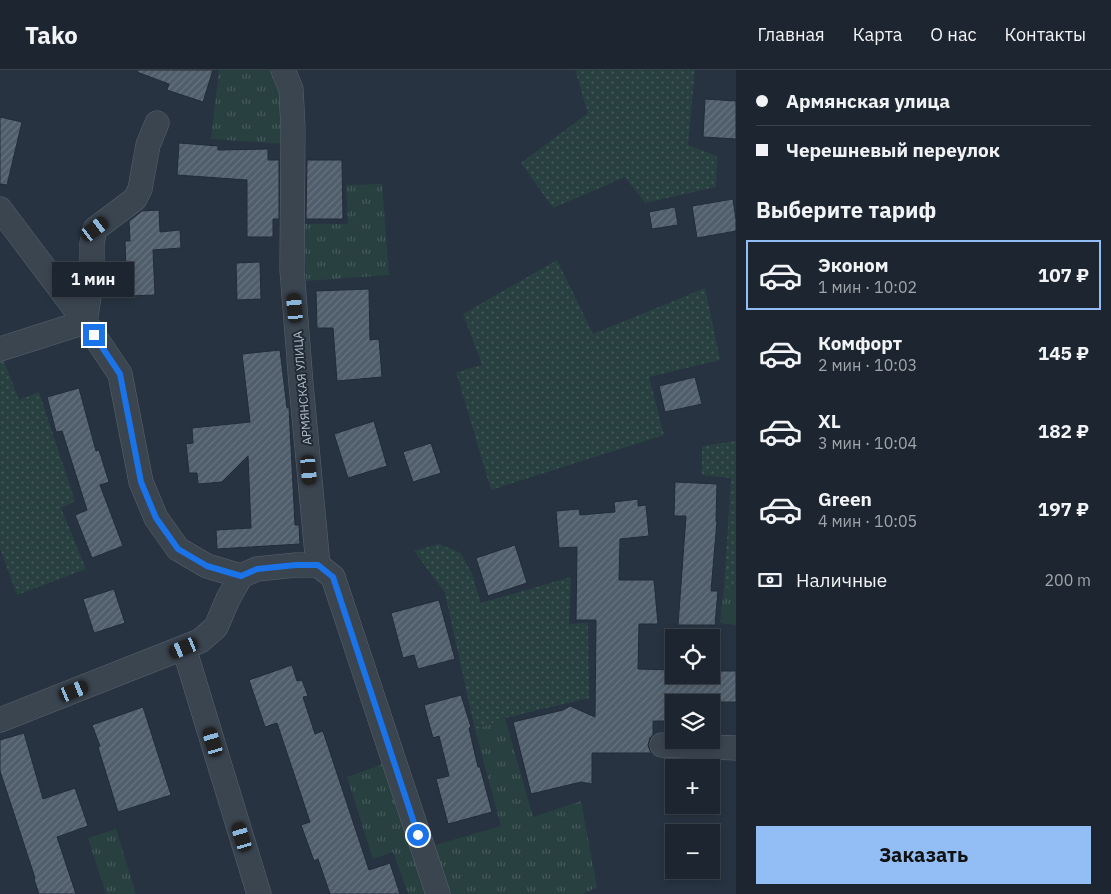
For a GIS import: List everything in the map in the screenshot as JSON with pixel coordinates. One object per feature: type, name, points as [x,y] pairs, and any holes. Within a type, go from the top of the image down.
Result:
[{"type":"street","name":"АРМЯНСКАЯ УЛИЦА","points":[[283,70],[291,89],[292,270],[318,565]]},
{"type":"street","points":[[86,322],[92,278],[92,243],[95,229],[135,199],[140,189],[148,145],[157,123]]},
{"type":"street","points":[[0,209],[86,322],[120,374],[141,482],[156,518],[178,549],[207,566],[241,576]]},
{"type":"street","points":[[0,349],[86,322]]},
{"type":"street","points":[[0,720],[200,641],[216,627],[228,599],[241,576],[257,569],[318,565],[333,577],[438,894]]},
{"type":"street","points":[[184,648],[259,894]]},
{"type":"street","points":[[662,746],[736,748]]},
{"type":"green space","points":[[219,70],[277,70],[282,85],[283,144],[211,139]]},
{"type":"green space","points":[[575,70],[695,70],[688,145],[717,156],[716,187],[645,203],[625,177],[553,208],[521,163],[588,113]]},
{"type":"green space","points":[[382,184],[389,275],[306,281],[303,224],[348,224],[346,185]]},
{"type":"green space","points":[[557,260],[593,334],[705,288],[720,360],[649,377],[664,435],[491,490],[456,372],[482,365],[463,314]]},
{"type":"green space","points":[[3,359],[19,400],[39,392],[75,501],[61,508],[86,569],[17,595],[0,548],[0,360]]},
{"type":"green space","points":[[736,441],[736,589],[724,587],[731,478],[702,475],[702,446]]},
{"type":"green space","points":[[439,544],[461,553],[472,574],[481,603],[571,577],[569,624],[588,623],[589,698],[505,718],[475,730],[445,593],[414,551]]},
{"type":"green space","points":[[724,587],[736,589],[736,625],[720,623]]},
{"type":"green space","points":[[505,718],[533,817],[581,801],[597,887],[583,894],[444,894],[428,847],[501,826],[475,730]]},
{"type":"green space","points":[[386,762],[430,894],[408,894],[393,852],[373,859],[347,777]]},
{"type":"green space","points":[[116,829],[136,894],[106,894],[88,838]]},
{"type":"building","points":[[138,70],[213,70],[203,102],[167,90],[169,84],[137,72]]},
{"type":"building","points":[[705,99],[736,101],[736,139],[703,137]]},
{"type":"building","points":[[0,117],[22,122],[7,185],[0,184]]},
{"type":"building","points":[[179,143],[218,146],[218,150],[268,149],[268,160],[279,160],[279,219],[273,219],[273,237],[247,237],[247,180],[177,175]]},
{"type":"building","points":[[307,160],[342,160],[343,219],[306,219]]},
{"type":"building","points":[[733,199],[736,231],[697,238],[692,206]]},
{"type":"building","points":[[675,207],[678,225],[652,229],[649,212]]},
{"type":"building","points":[[159,210],[160,232],[180,230],[181,248],[153,250],[155,295],[127,296],[125,241],[130,241],[129,221],[142,211]]},
{"type":"building","points":[[260,262],[261,299],[237,300],[236,263]]},
{"type":"building","points":[[369,289],[370,340],[379,339],[382,377],[337,381],[333,328],[317,328],[316,291]]},
{"type":"building","points":[[280,350],[287,408],[289,407],[295,525],[299,525],[300,544],[217,549],[216,530],[251,528],[248,456],[222,482],[198,484],[197,473],[189,473],[186,444],[193,443],[192,428],[250,422],[242,354]]},
{"type":"building","points":[[695,377],[702,404],[665,412],[659,386]]},
{"type":"building","points":[[79,388],[96,451],[99,450],[109,482],[100,485],[123,546],[92,558],[75,515],[87,510],[62,431],[56,432],[47,397]]},
{"type":"building","points":[[374,421],[387,466],[348,478],[334,434]]},
{"type":"building","points":[[431,443],[441,473],[413,482],[403,452]]},
{"type":"building","points":[[675,482],[717,484],[717,521],[711,591],[718,591],[715,625],[678,625],[686,516],[674,516]]},
{"type":"building","points":[[638,499],[638,506],[646,505],[649,536],[620,539],[619,580],[654,580],[658,624],[639,624],[638,669],[665,670],[665,684],[720,684],[720,671],[736,671],[736,702],[720,702],[720,694],[665,694],[665,721],[653,721],[653,735],[648,745],[652,753],[592,753],[592,784],[581,782],[531,794],[513,722],[563,710],[570,706],[595,717],[596,620],[576,620],[577,547],[559,548],[556,511],[579,509],[580,515],[615,512],[614,502]]},
{"type":"building","points":[[515,545],[527,583],[488,596],[476,558]]},
{"type":"building","points":[[114,589],[125,623],[94,633],[83,599]]},
{"type":"building","points":[[439,600],[455,659],[418,669],[414,655],[403,658],[391,613]]},
{"type":"building","points":[[292,665],[297,681],[302,680],[308,696],[303,697],[315,734],[323,731],[369,870],[390,863],[400,894],[330,894],[318,859],[314,861],[301,825],[310,822],[277,723],[265,727],[249,680]]},
{"type":"building","points":[[461,695],[471,727],[469,728],[478,767],[480,767],[492,812],[448,824],[436,779],[449,776],[439,736],[433,738],[424,705]]},
{"type":"building","points":[[143,707],[171,795],[118,812],[98,747],[100,746],[92,725]]},
{"type":"building","points":[[24,733],[43,799],[75,788],[88,826],[57,837],[76,894],[39,894],[34,879],[0,771],[0,740]]},
{"type":"route","points":[[94,335],[120,374],[141,482],[156,518],[178,549],[207,566],[241,576],[257,569],[318,565],[333,577],[418,835]]}]
